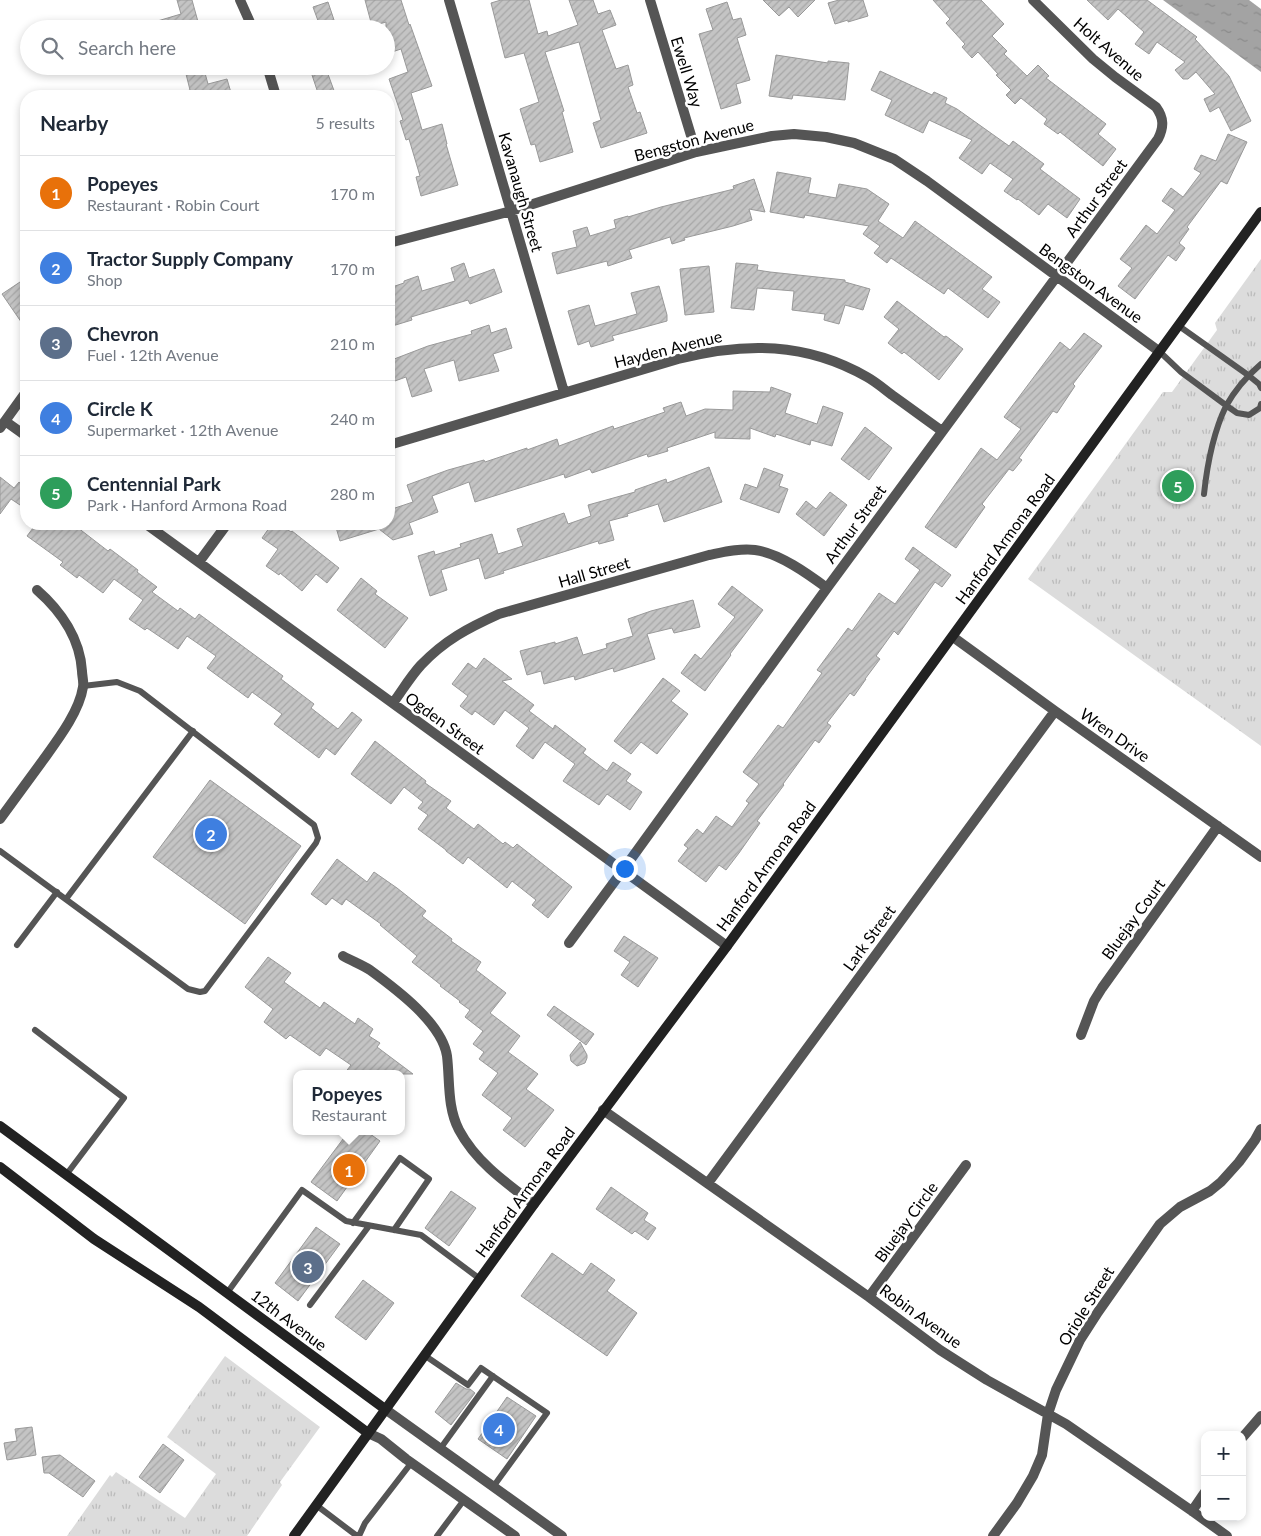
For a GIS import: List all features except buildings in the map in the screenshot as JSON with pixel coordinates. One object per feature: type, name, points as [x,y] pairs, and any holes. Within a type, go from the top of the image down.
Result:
[{"type":"main road","name":"Hanford Armona Road","points":[[294,1536],[534,1204],[727,946],[1261,212]]},
{"type":"main road","name":"12th Avenue","points":[[0,1126],[385,1409]]},
{"type":"main road","points":[[0,1167],[94,1239],[199,1307],[368,1433]]},
{"type":"street","points":[[240,0],[249,20]]},
{"type":"street","name":"Kavanaugh Street","points":[[449,0],[564,392]]},
{"type":"street","name":"Ewell Way","points":[[650,0],[696,152]]},
{"type":"street","name":"Holt Avenue","points":[[1033,0],[1114,77],[1156,107],[1163,122]]},
{"type":"street","points":[[269,75],[274,90]]},
{"type":"street","name":"Arthur Street","points":[[569,943],[942,431],[1158,139],[1163,122]]},
{"type":"street","name":"Bengston Avenue","points":[[395,241],[511,210],[696,152],[772,136],[794,134],[826,137],[854,143],[894,159],[927,181],[1160,352]]},
{"type":"street","name":"Hayden Avenue","points":[[395,443],[564,392],[707,352],[738,348],[770,348],[808,353],[842,364],[869,378],[942,431]]},
{"type":"street","points":[[20,400],[3,424],[20,433]]},
{"type":"street","name":"Ogden Street","points":[[154,530],[727,946]]},
{"type":"street","points":[[199,562],[223,530]]},
{"type":"street","name":"Hall Street","points":[[393,703],[420,666],[448,640],[471,626],[499,614],[709,555],[733,550],[756,550],[782,559],[807,573],[827,588]]},
{"type":"street","points":[[0,819],[63,732],[75,710],[83,686],[82,665],[75,639],[50,602],[37,590]]},
{"type":"street","name":"Wren Drive","points":[[953,637],[1261,857]]},
{"type":"street","name":"Lark Street","points":[[708,1183],[1055,711]]},
{"type":"street","name":"Bluejay Court","points":[[1081,1035],[1094,1001],[1102,988],[1218,826]]},
{"type":"street","points":[[343,956],[369,969],[426,1016],[439,1036],[446,1054],[451,1111],[459,1130],[472,1150],[490,1169],[534,1204]]},
{"type":"street","name":"Robin Avenue","points":[[603,1110],[870,1297],[940,1350],[987,1380],[1066,1424],[1226,1536]]},
{"type":"street","name":"Oriole Street","points":[[993,1536],[1034,1476],[1042,1455],[1048,1414],[1062,1376],[1080,1340],[1154,1231],[1180,1207],[1210,1191],[1221,1182],[1239,1162],[1261,1129]]},
{"type":"street","name":"Bluejay Circle","points":[[870,1297],[966,1165]]},
{"type":"street","name":"12th Avenue","points":[[385,1409],[562,1536]]},
{"type":"street","points":[[1246,1433],[1261,1416]]},
{"type":"street","points":[[368,1433],[381,1438],[515,1536]]},
{"type":"street","points":[[1192,1511],[1201,1498]]},
{"type":"lane","points":[[1179,326],[1248,375],[1261,388]]},
{"type":"lane","points":[[1160,352],[1181,372],[1237,413],[1249,415],[1260,408],[1261,404]]},
{"type":"lane","points":[[1204,494],[1207,470],[1226,406],[1248,375],[1261,364]]},
{"type":"lane","points":[[0,851],[188,989],[200,992],[205,991],[316,843],[318,838],[314,825],[140,690],[117,682],[83,686]]},
{"type":"lane","points":[[66,899],[193,731]]},
{"type":"lane","points":[[17,945],[57,892]]},
{"type":"lane","points":[[35,1030],[124,1098],[66,1175]]},
{"type":"lane","points":[[353,1222],[400,1158],[429,1179],[394,1230]]},
{"type":"lane","points":[[227,1293],[302,1190],[346,1221],[420,1235],[480,1279]]},
{"type":"lane","points":[[310,1305],[369,1226]]},
{"type":"lane","points":[[424,1355],[468,1385],[481,1368],[547,1413],[493,1487]]},
{"type":"lane","points":[[440,1449],[493,1376]]},
{"type":"lane","points":[[316,1505],[358,1536],[365,1523],[412,1462]]},
{"type":"lane","points":[[437,1536],[464,1500]]},
{"type":"green space","points":[[1261,259],[1261,746],[1028,579],[1163,392],[1172,392],[1217,330],[1215,323]]},
{"type":"green space","points":[[225,1356],[320,1427],[280,1482],[282,1485],[247,1536],[67,1536],[110,1475],[112,1477],[116,1472],[185,1518],[216,1474],[167,1437]]},
{"type":"water","points":[[1163,0],[1249,0],[1261,9],[1261,72]]},
{"type":"place","name":"Centennial Park","points":[[1178,486]]},
{"type":"place","name":"Tractor Supply Company","points":[[211,834]]},
{"type":"place","name":"Popeyes","points":[[349,1170]]},
{"type":"place","name":"Chevron","points":[[308,1267]]},
{"type":"place","name":"Circle K","points":[[499,1429]]}]
